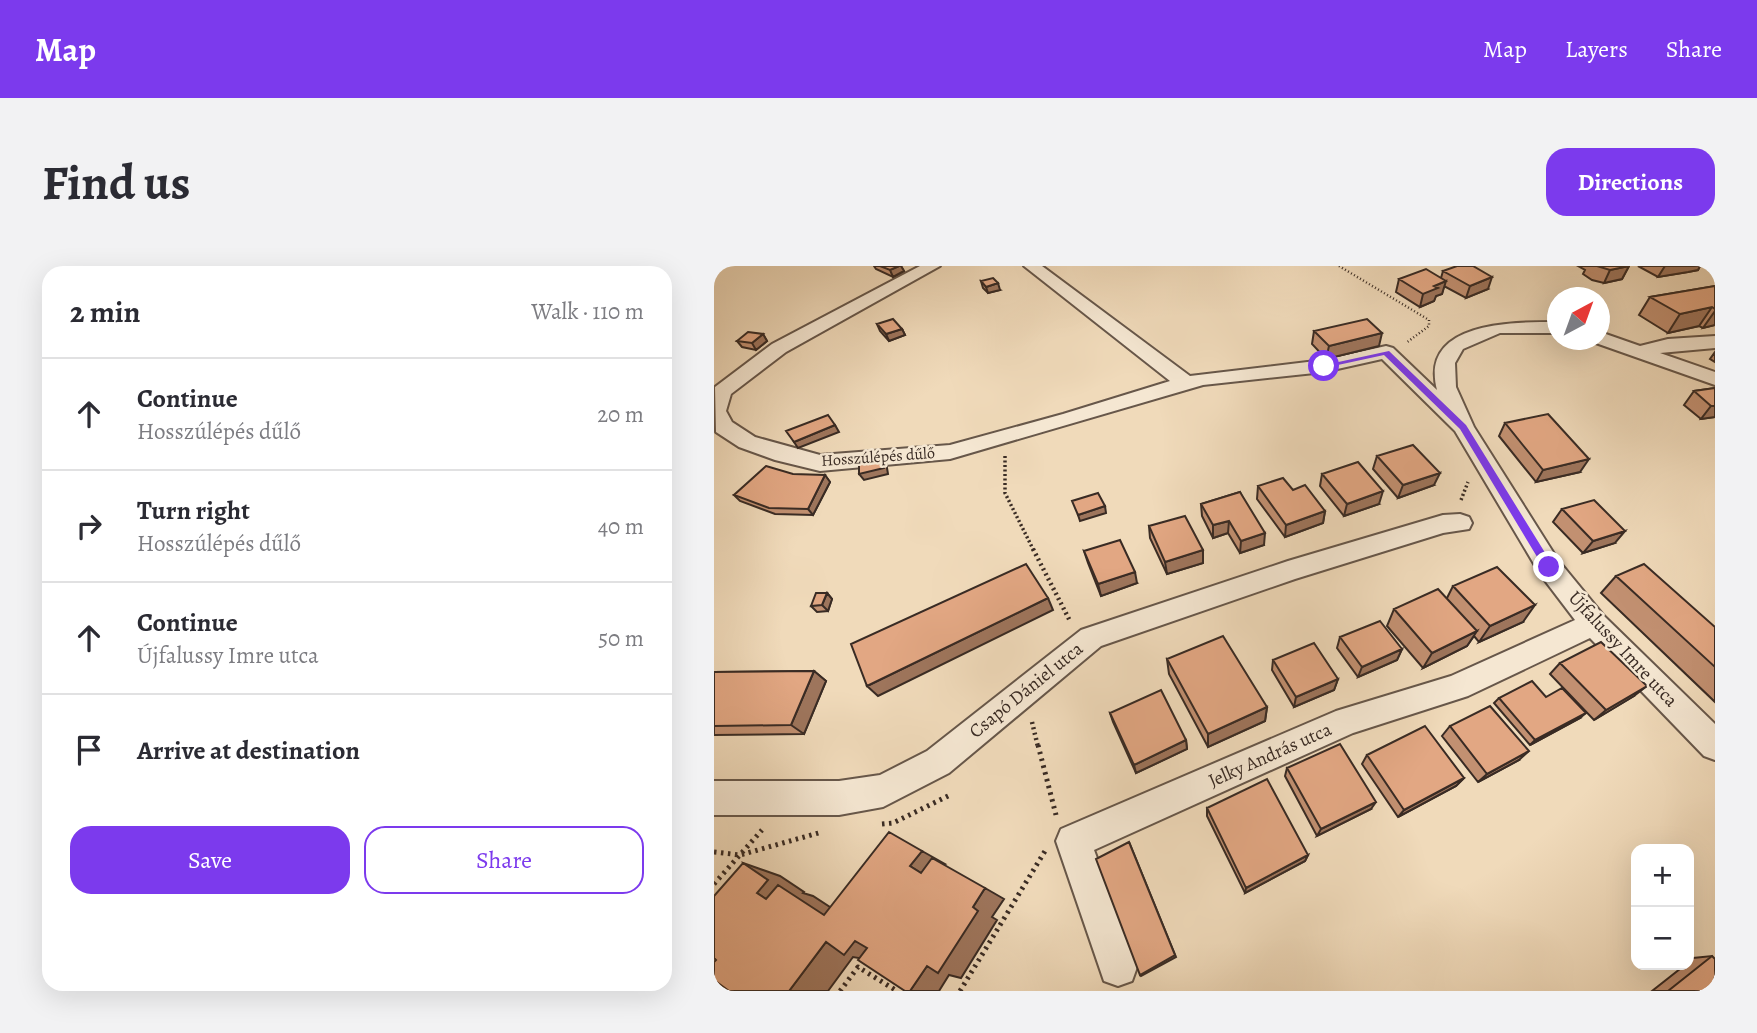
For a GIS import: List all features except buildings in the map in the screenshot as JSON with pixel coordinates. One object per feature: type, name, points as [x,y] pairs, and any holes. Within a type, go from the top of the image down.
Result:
[{"type":"street","name":"Hosszúlépés dűlő","points":[[932,266],[779,348],[722,391],[715,411],[724,427],[747,442],[783,455],[820,463],[950,452],[1005,439],[1186,383],[1242,373],[1324,366],[1386,352]]},
{"type":"street","points":[[1032,266],[1186,383]]},
{"type":"street","name":"Újfalussy Imre utca","points":[[1547,327],[1497,328],[1456,345],[1445,363],[1446,387],[1463,427],[1549,567],[1594,624],[1715,745]]},
{"type":"street","points":[[1610,342],[1715,379]]},
{"type":"street","points":[[1639,352],[1668,345],[1715,342]]},
{"type":"street","points":[[1386,352],[1463,427]]},
{"type":"street","name":"Csapó Dániel utca","points":[[714,798],[839,799],[883,791],[938,762],[1023,690],[1091,638],[1288,571],[1443,524],[1459,513]]},
{"type":"street","name":"Jelky András utca","points":[[1118,967],[1073,841],[1347,721],[1457,687],[1594,624]]},
{"type":"path","points":[[1339,266],[1429,320],[1429,326],[1418,337],[1386,352]]},
{"type":"path","points":[[1005,439],[1005,493],[1074,628]]},
{"type":"path","points":[[1459,513],[1480,455]]},
{"type":"path","points":[[1023,690],[1059,829]]},
{"type":"path","points":[[960,991],[1052,841]]},
{"type":"path","points":[[714,884],[740,855]]},
{"type":"path","points":[[840,991],[858,967],[897,991]]},
{"type":"route","points":[[1324,366],[1386,352],[1463,427],[1549,567]]}]
